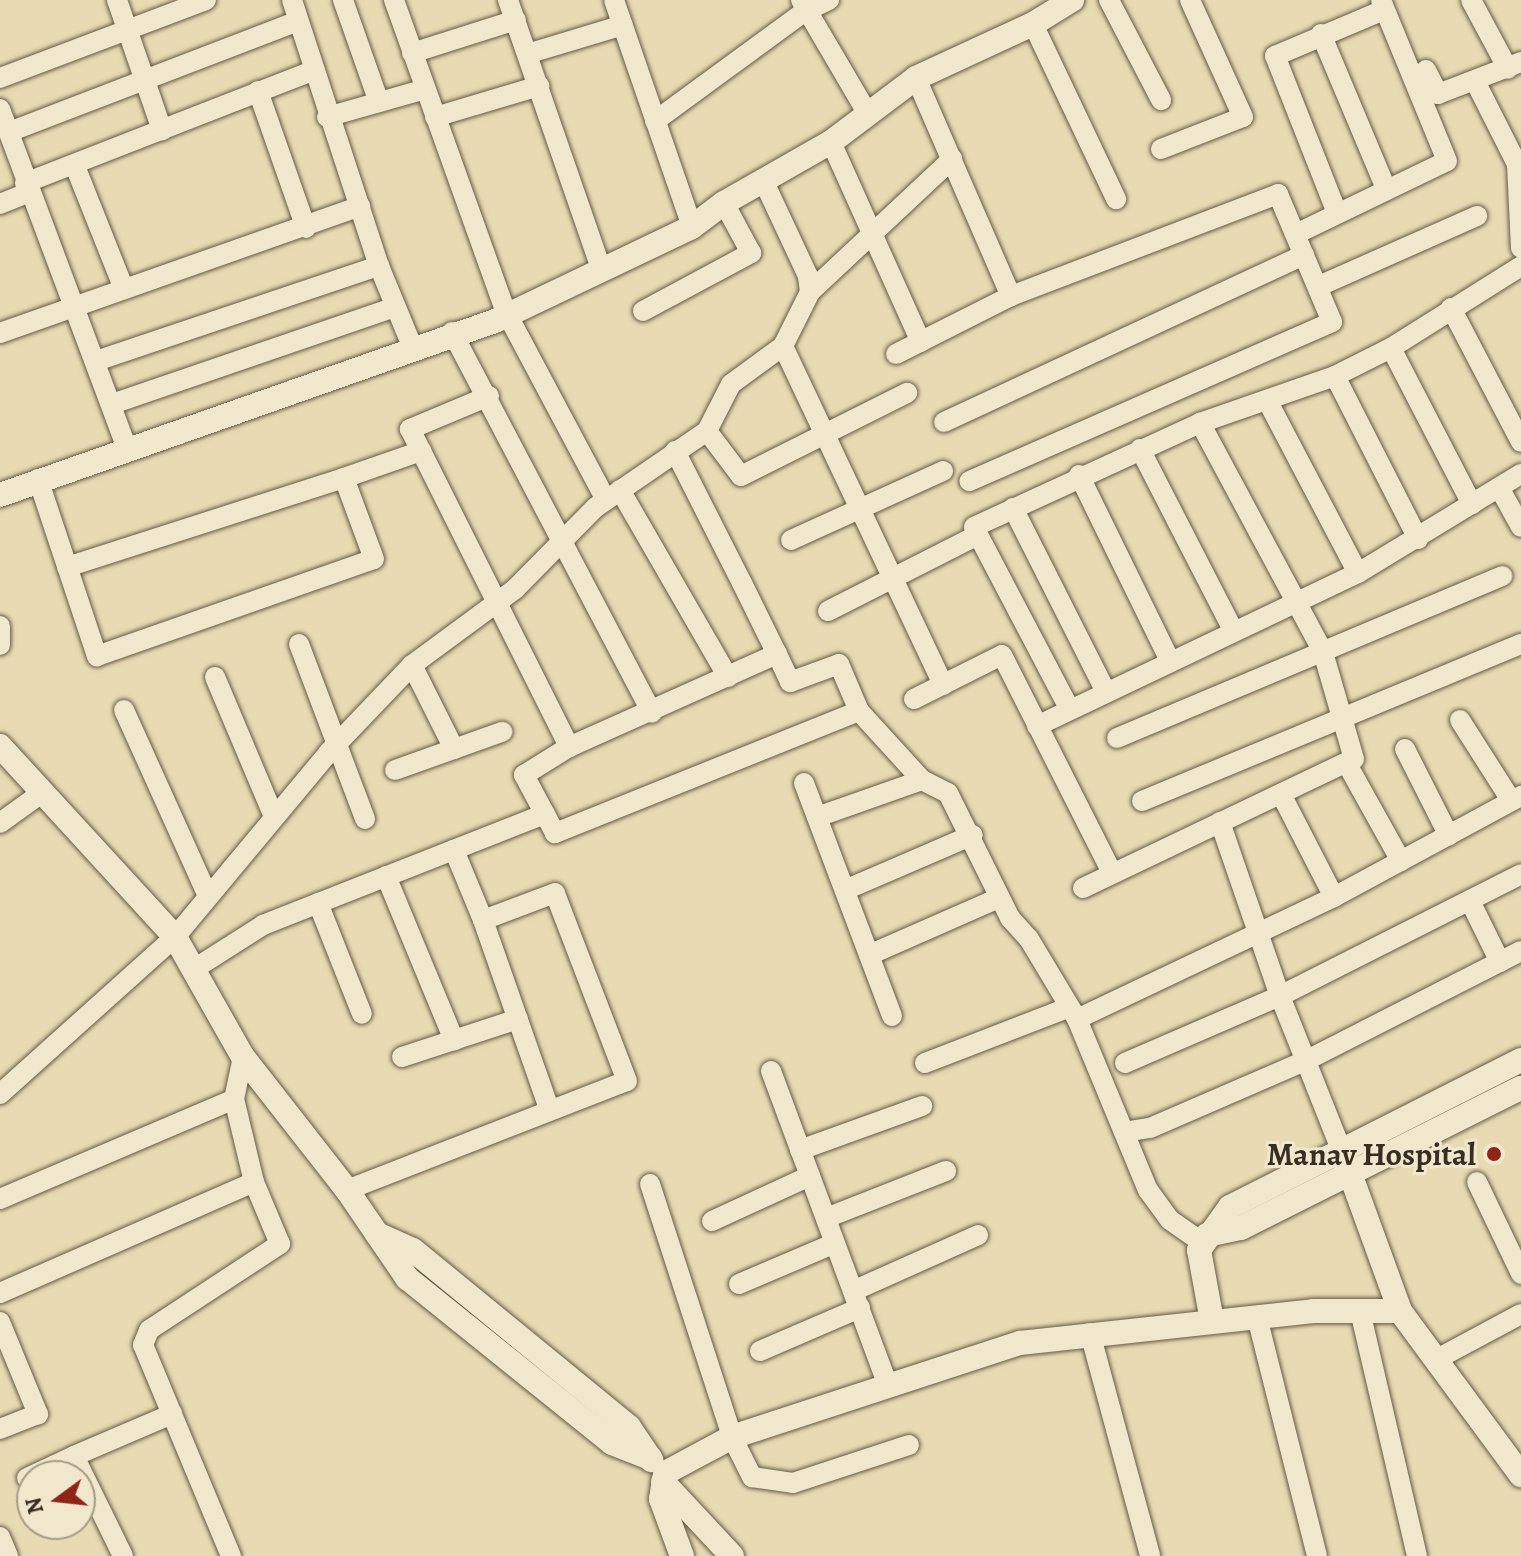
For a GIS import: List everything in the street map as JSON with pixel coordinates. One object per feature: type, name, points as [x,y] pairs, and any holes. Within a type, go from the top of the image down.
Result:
[{"type":"street","points":[[117,0],[162,130]]},
{"type":"street","points":[[0,78],[206,0]]},
{"type":"street","points":[[292,0],[327,117],[379,266],[412,346]]},
{"type":"street","points":[[343,0],[379,102]]},
{"type":"street","points":[[394,0],[506,312],[613,495],[728,677]]},
{"type":"street","points":[[508,0],[601,269]]},
{"type":"street","points":[[614,0],[692,227]]},
{"type":"street","points":[[655,121],[802,6],[829,0]]},
{"type":"street","points":[[0,495],[506,312],[692,227],[724,203],[831,142],[916,78],[1033,24],[1072,0]]},
{"type":"street","points":[[1109,0],[1161,100]]},
{"type":"street","points":[[1161,149],[1243,117],[1190,0]]},
{"type":"street","points":[[1432,96],[1476,83],[1515,65],[1471,0]]},
{"type":"street","points":[[1298,233],[1447,161],[1432,96],[1384,3],[1275,56],[1337,213]]},
{"type":"street","points":[[802,6],[868,114]]},
{"type":"street","points":[[412,53],[516,20]]},
{"type":"street","points":[[9,132],[298,21]]},
{"type":"street","points":[[1033,24],[1116,199]]},
{"type":"street","points":[[527,54],[623,25]]},
{"type":"street","points":[[1321,34],[1386,189]]},
{"type":"street","points":[[0,204],[75,166],[315,70]]},
{"type":"street","points":[[916,78],[1011,296]]},
{"type":"street","points":[[1476,83],[1517,164],[1521,246]]},
{"type":"street","points":[[435,117],[539,86]]},
{"type":"street","points":[[327,117],[425,89]]},
{"type":"street","points":[[258,91],[306,228]]},
{"type":"street","points":[[0,109],[127,448]]},
{"type":"street","points":[[831,142],[921,342]]},
{"type":"street","points":[[0,1094],[175,937],[338,743],[412,665],[497,602],[613,495],[707,431],[731,384],[783,346],[810,292],[952,159]]},
{"type":"street","points":[[75,166],[124,289]]},
{"type":"street","points":[[764,182],[808,276],[810,292]]},
{"type":"street","points":[[896,354],[1011,296],[1278,194],[1298,233],[1332,322],[969,481]]},
{"type":"street","points":[[643,311],[751,253],[724,203]]},
{"type":"street","points":[[0,333],[306,228],[360,206]]},
{"type":"street","points":[[1319,286],[1477,216]]},
{"type":"street","points":[[944,422],[1304,255]]},
{"type":"street","points":[[96,361],[379,266]]},
{"type":"street","points":[[1069,708],[974,527],[1079,475],[1200,423],[1335,376],[1391,348],[1521,266]]},
{"type":"street","points":[[112,404],[395,307]]},
{"type":"street","points":[[1451,308],[1521,442]]},
{"type":"street","points":[[452,332],[489,396],[652,713]]},
{"type":"street","points":[[783,346],[862,507],[889,580],[943,685]]},
{"type":"street","points":[[1391,348],[1472,504]]},
{"type":"street","points":[[1335,376],[1418,539]]},
{"type":"street","points":[[707,431],[741,476],[907,393]]},
{"type":"street","points":[[489,396],[410,429],[569,747]]},
{"type":"street","points":[[1267,400],[1358,573]]},
{"type":"street","points":[[1083,888],[1354,759],[1323,652],[1200,423]]},
{"type":"street","points":[[1140,449],[1232,628]]},
{"type":"street","points":[[67,567],[421,451]]},
{"type":"street","points":[[675,451],[790,682],[839,664],[859,711],[922,780],[948,793],[973,835],[999,898],[1074,1013],[1162,1212],[1204,1238],[1241,1228],[1521,1060]]},
{"type":"street","points":[[791,540],[943,471]]},
{"type":"street","points":[[1037,726],[1232,628],[1358,573],[1521,474]]},
{"type":"street","points":[[1079,475],[1169,659]]},
{"type":"street","points":[[38,479],[97,656],[374,559],[344,478]]},
{"type":"street","points":[[1500,489],[1521,527]]},
{"type":"street","points":[[1013,508],[1105,690]]},
{"type":"street","points":[[828,611],[978,535]]},
{"type":"street","points":[[1117,738],[1502,576]]},
{"type":"street","points":[[0,626],[0,645]]},
{"type":"street","points":[[299,644],[365,819]]},
{"type":"street","points":[[1142,801],[1521,644]]},
{"type":"street","points":[[777,654],[652,713],[569,747],[524,775],[555,833],[859,711]]},
{"type":"street","points":[[914,699],[1002,655],[1112,873]]},
{"type":"street","points":[[412,665],[454,749]]},
{"type":"street","points":[[215,677],[274,817]]},
{"type":"street","points":[[124,710],[208,896]]},
{"type":"street","points":[[925,1063],[1074,1013],[1258,935],[1516,798],[1460,720]]},
{"type":"street","points":[[395,770],[502,732]]},
{"type":"street","points":[[0,746],[175,937],[243,1057],[347,1190],[377,1234],[413,1250],[629,1427],[659,1471],[732,1556]]},
{"type":"street","points":[[1405,749],[1449,836]]},
{"type":"street","points":[[1347,764],[1401,861]]},
{"type":"street","points":[[817,817],[922,780]]},
{"type":"street","points":[[804,783],[892,1016]]},
{"type":"street","points":[[0,823],[43,792]]},
{"type":"street","points":[[1281,794],[1334,897]]},
{"type":"street","points":[[194,969],[263,925],[545,814]]},
{"type":"street","points":[[1220,822],[1280,996],[1307,1060],[1400,1311],[1521,1475]]},
{"type":"street","points":[[845,890],[973,835]]},
{"type":"street","points":[[454,850],[483,920],[550,1111]]},
{"type":"street","points":[[1125,1063],[1280,996],[1521,874]]},
{"type":"street","points":[[386,876],[454,1040]]},
{"type":"street","points":[[347,1190],[627,1081],[555,893],[483,920]]},
{"type":"street","points":[[869,955],[999,898]]},
{"type":"street","points":[[1470,901],[1500,962]]},
{"type":"street","points":[[318,903],[362,1014]]},
{"type":"street","points":[[1124,1132],[1150,1128],[1307,1060],[1521,951]]},
{"type":"street","points":[[402,1057],[518,1019]]},
{"type":"street","points":[[231,1556],[172,1414],[144,1336],[280,1244],[254,1182],[234,1099],[243,1057]]},
{"type":"street","points":[[771,1071],[888,1386]]},
{"type":"street","points":[[1346,1163],[1521,1088]]},
{"type":"street","points":[[0,1199],[234,1099]]},
{"type":"street","points":[[800,1150],[922,1106]]},
{"type":"street","points":[[826,1218],[946,1171]]},
{"type":"street","points":[[712,1221],[810,1176]]},
{"type":"street","points":[[0,1293],[254,1182]]},
{"type":"street","points":[[1477,1182],[1521,1274]]},
{"type":"street","points":[[650,1184],[732,1437],[752,1477],[775,1483],[811,1479],[909,1445]]},
{"type":"street","points":[[760,1351],[978,1235]]},
{"type":"street","points":[[1204,1238],[1212,1321]]},
{"type":"street","points":[[739,1284],[835,1243]]},
{"type":"street","points":[[1360,1311],[1417,1556]]},
{"type":"street","points":[[659,1471],[732,1437],[1020,1343],[1257,1317],[1400,1311]]},
{"type":"street","points":[[1437,1359],[1521,1314]]},
{"type":"street","points":[[1257,1317],[1317,1556]]},
{"type":"street","points":[[0,1322],[38,1414],[0,1429]]},
{"type":"street","points":[[1090,1333],[1150,1556]]},
{"type":"street","points":[[65,1460],[172,1414]]},
{"type":"street","points":[[74,1456],[123,1556]]},
{"type":"street","points":[[659,1471],[661,1499],[682,1556]]},
{"type":"street","points":[[0,1537],[8,1556]]},
{"type":"place","name":"Manav Hospital","points":[[1494,1154]]}]
